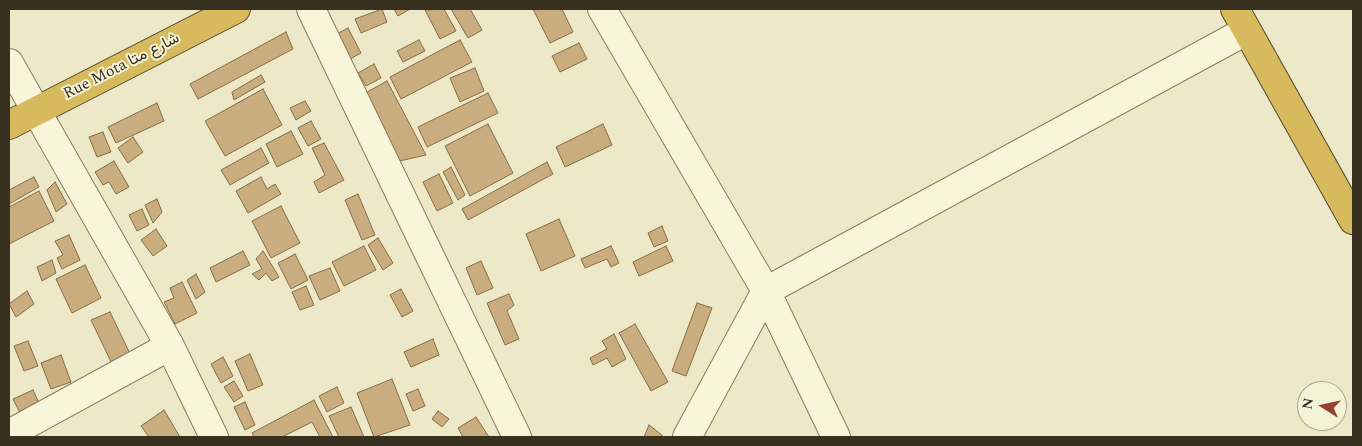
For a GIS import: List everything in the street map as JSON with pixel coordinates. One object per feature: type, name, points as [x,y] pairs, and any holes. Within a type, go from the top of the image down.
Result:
[{"type":"highway","name":"Rue Mota شارع متا","points":[[9,126],[236,9]]},
{"type":"highway","points":[[1240,20],[1353,220]]},
{"type":"street","points":[[311,9],[517,437]]},
{"type":"street","points":[[602,9],[766,291],[836,437]]},
{"type":"street","points":[[687,437],[766,291],[1240,20]]},
{"type":"street","points":[[9,64],[34,112],[170,346],[214,437]]},
{"type":"street","points":[[9,434],[170,346]]},
{"type":"building","points":[[382,9],[387,22],[361,33],[355,19]]},
{"type":"building","points":[[394,9],[410,9],[398,16]]},
{"type":"building","points":[[444,9],[456,31],[440,39],[425,10]]},
{"type":"building","points":[[451,9],[470,9],[482,30],[468,38]]},
{"type":"building","points":[[533,9],[562,9],[573,32],[550,43]]},
{"type":"building","points":[[348,28],[361,53],[350,59],[337,34]]},
{"type":"building","points":[[286,32],[293,49],[198,99],[190,84]]},
{"type":"building","points":[[419,40],[425,51],[403,62],[397,51]]},
{"type":"building","points":[[460,40],[472,62],[401,99],[390,77]]},
{"type":"building","points":[[579,43],[587,59],[560,72],[552,56]]},
{"type":"building","points":[[374,64],[381,78],[366,86],[358,73]]},
{"type":"building","points":[[475,68],[484,91],[460,102],[450,78]]},
{"type":"building","points":[[261,75],[265,82],[234,100],[232,92]]},
{"type":"building","points":[[387,81],[426,155],[395,162],[360,96]]},
{"type":"building","points":[[263,89],[282,125],[225,156],[205,121]]},
{"type":"building","points":[[488,93],[498,113],[427,147],[418,127]]},
{"type":"building","points":[[305,101],[311,111],[296,120],[290,108]]},
{"type":"building","points":[[157,103],[164,121],[116,143],[108,127]]},
{"type":"building","points":[[311,121],[321,139],[308,146],[298,128]]},
{"type":"building","points":[[488,124],[513,173],[470,196],[445,146]]},
{"type":"building","points":[[603,124],[612,145],[565,167],[556,147]]},
{"type":"building","points":[[291,131],[303,154],[277,167],[266,144]]},
{"type":"building","points":[[103,132],[111,152],[97,157],[89,137]]},
{"type":"building","points":[[133,137],[143,152],[128,163],[118,148]]},
{"type":"building","points":[[324,143],[344,180],[319,193],[314,182],[325,175],[312,148]]},
{"type":"building","points":[[261,148],[269,163],[230,185],[221,170]]},
{"type":"building","points":[[114,161],[129,187],[116,194],[109,182],[103,185],[95,172]]},
{"type":"building","points":[[547,162],[553,174],[468,220],[462,209]]},
{"type":"building","points":[[451,167],[465,195],[458,200],[443,172]]},
{"type":"building","points":[[439,174],[453,203],[437,211],[423,182]]},
{"type":"building","points":[[34,177],[39,187],[9,204],[9,190]]},
{"type":"building","points":[[261,177],[267,189],[275,184],[281,194],[248,213],[236,191]]},
{"type":"building","points":[[55,182],[67,204],[56,212],[47,190]]},
{"type":"building","points":[[39,191],[54,221],[9,244],[9,207]]},
{"type":"building","points":[[358,194],[375,235],[362,240],[345,200]]},
{"type":"building","points":[[157,199],[162,212],[153,223],[145,205]]},
{"type":"building","points":[[281,206],[300,243],[271,258],[252,221]]},
{"type":"building","points":[[142,209],[149,225],[137,231],[129,215]]},
{"type":"building","points":[[559,219],[575,256],[541,271],[526,234]]},
{"type":"building","points":[[662,226],[668,241],[654,247],[648,233]]},
{"type":"building","points":[[156,229],[167,246],[153,256],[141,240]]},
{"type":"building","points":[[69,235],[80,260],[62,269],[57,258],[63,255],[55,241]]},
{"type":"building","points":[[378,238],[393,263],[383,270],[368,245]]},
{"type":"building","points":[[364,246],[376,270],[344,286],[332,262]]},
{"type":"building","points":[[611,246],[619,263],[611,267],[607,259],[585,268],[581,259]]},
{"type":"building","points":[[666,246],[673,261],[639,276],[633,262]]},
{"type":"building","points":[[243,251],[250,265],[216,282],[210,268]]},
{"type":"building","points":[[263,251],[279,277],[272,281],[266,273],[259,280],[252,274],[262,269],[256,259]]},
{"type":"building","points":[[295,254],[308,280],[291,289],[278,263]]},
{"type":"building","points":[[52,260],[56,273],[42,281],[37,267]]},
{"type":"building","points":[[481,261],[493,288],[477,295],[466,268]]},
{"type":"building","points":[[85,265],[101,298],[72,313],[56,279]]},
{"type":"building","points":[[330,268],[340,291],[320,300],[309,276]]},
{"type":"building","points":[[196,274],[205,292],[196,299],[187,280]]},
{"type":"building","points":[[182,282],[197,313],[175,324],[164,302],[174,298],[170,288]]},
{"type":"building","points":[[306,286],[314,305],[300,310],[292,292]]},
{"type":"building","points":[[401,289],[413,311],[402,317],[390,295]]},
{"type":"building","points":[[27,291],[34,304],[16,317],[9,304]]},
{"type":"building","points":[[509,294],[514,305],[507,311],[519,339],[505,345],[487,303]]},
{"type":"building","points":[[697,303],[712,308],[686,376],[672,371]]},
{"type":"building","points":[[110,312],[132,358],[113,366],[91,320]]},
{"type":"building","points":[[635,324],[668,382],[651,391],[619,333]]},
{"type":"building","points":[[614,334],[626,359],[612,367],[607,358],[593,365],[590,358],[607,349],[602,341]]},
{"type":"building","points":[[433,339],[439,355],[411,367],[404,352]]},
{"type":"building","points":[[28,341],[38,366],[24,371],[14,346]]},
{"type":"building","points":[[250,354],[263,385],[248,391],[235,361]]},
{"type":"building","points":[[61,355],[71,382],[51,389],[41,363]]},
{"type":"building","points":[[223,357],[233,376],[221,383],[211,364]]},
{"type":"building","points":[[392,379],[410,425],[374,437],[357,393]]},
{"type":"building","points":[[234,381],[243,396],[234,402],[224,387]]},
{"type":"building","points":[[337,387],[344,403],[327,412],[319,396]]},
{"type":"building","points":[[418,389],[425,406],[413,411],[406,394]]},
{"type":"building","points":[[33,390],[39,403],[20,413],[13,399]]},
{"type":"building","points":[[314,400],[333,437],[320,437],[312,422],[282,437],[254,437],[252,433]]},
{"type":"building","points":[[245,402],[255,425],[245,430],[234,407]]},
{"type":"building","points":[[351,407],[364,437],[339,437],[329,416]]},
{"type":"building","points":[[164,410],[180,437],[149,437],[141,426]]},
{"type":"building","points":[[438,411],[449,419],[442,427],[432,419]]},
{"type":"building","points":[[476,417],[489,437],[463,437],[458,428]]},
{"type":"building","points":[[649,425],[662,435],[662,437],[644,437]]}]
